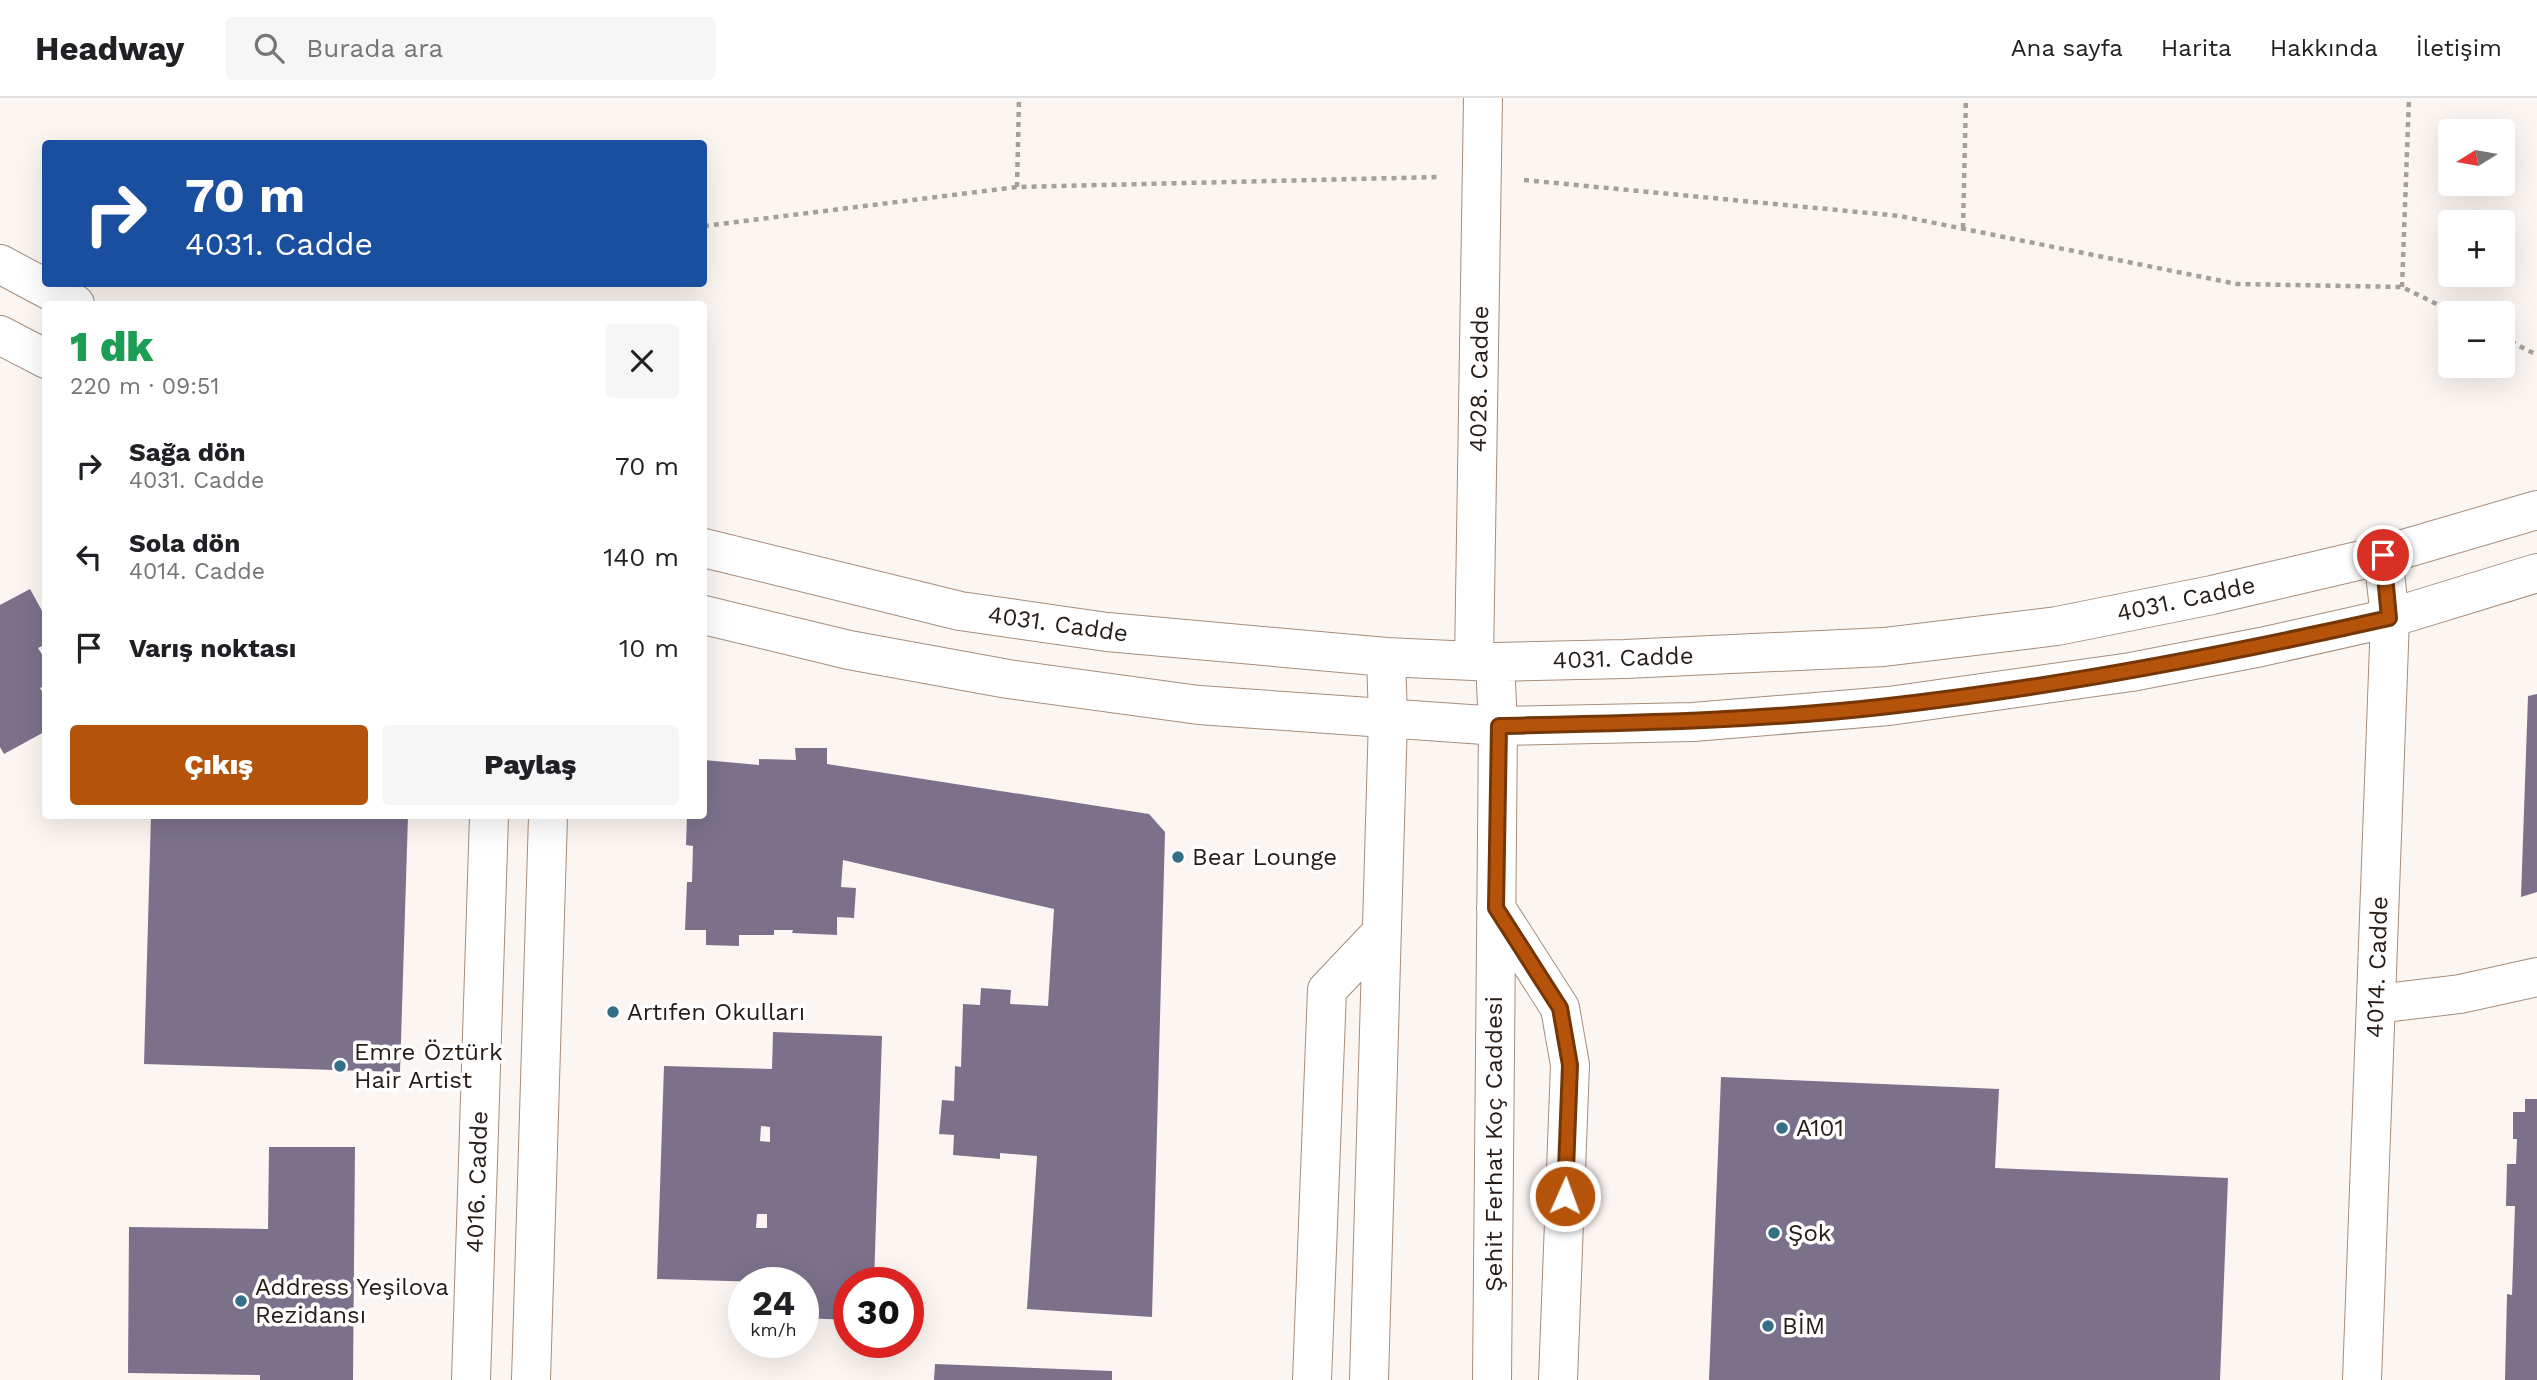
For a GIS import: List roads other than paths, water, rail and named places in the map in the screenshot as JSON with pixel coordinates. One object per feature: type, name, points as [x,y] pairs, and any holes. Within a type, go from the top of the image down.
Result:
[{"type":"street","name":"4028. Cadde","points":[[1483,98],[1485,662]]},
{"type":"street","points":[[0,264],[42,286]]},
{"type":"street","points":[[43,287],[69,301]]},
{"type":"street","points":[[0,335],[42,357]]},
{"type":"street","name":"4031. Cadde","points":[[707,549],[960,611],[1107,632],[1387,657],[1485,662],[1625,659],[1911,644],[2057,626],[2212,595],[2383,555],[2537,510]]},
{"type":"street","name":"4014. Cadde","points":[[2362,1380],[2389,618],[2383,555]]},
{"type":"street","points":[[707,616],[849,650],[1008,679],[1199,705],[1499,726],[1693,722],[1889,706],[2131,672],[2389,618],[2537,573]]},
{"type":"street","points":[[1369,1380],[1388,718],[1387,657]]},
{"type":"street","name":"Şehit Ferhat Koç Caddesi","points":[[1485,662],[1499,726],[1492,1380]]},
{"type":"street","name":"4016. Cadde","points":[[471,1380],[489,819]]},
{"type":"street","points":[[531,1380],[548,819]]},
{"type":"street","points":[[1496,908],[1560,1008],[1570,1065],[1558,1380]]},
{"type":"street","points":[[1312,1380],[1327,990],[1382,932]]},
{"type":"street","points":[[2376,1004],[2460,994],[2537,977]]},
{"type":"place","name":"Bear Lounge","points":[[1178,857]]},
{"type":"place","name":"Artıfen Okulları","points":[[613,1012]]},
{"type":"place","name":"Emre Öztürk Hair Artist","points":[[340,1066]]},
{"type":"place","name":"A101","points":[[1782,1128]]},
{"type":"place","name":"Şok","points":[[1774,1233]]},
{"type":"place","name":"Address Yeşilova Rezidansı","points":[[241,1301]]},
{"type":"place","name":"BİM","points":[[1768,1326]]}]
